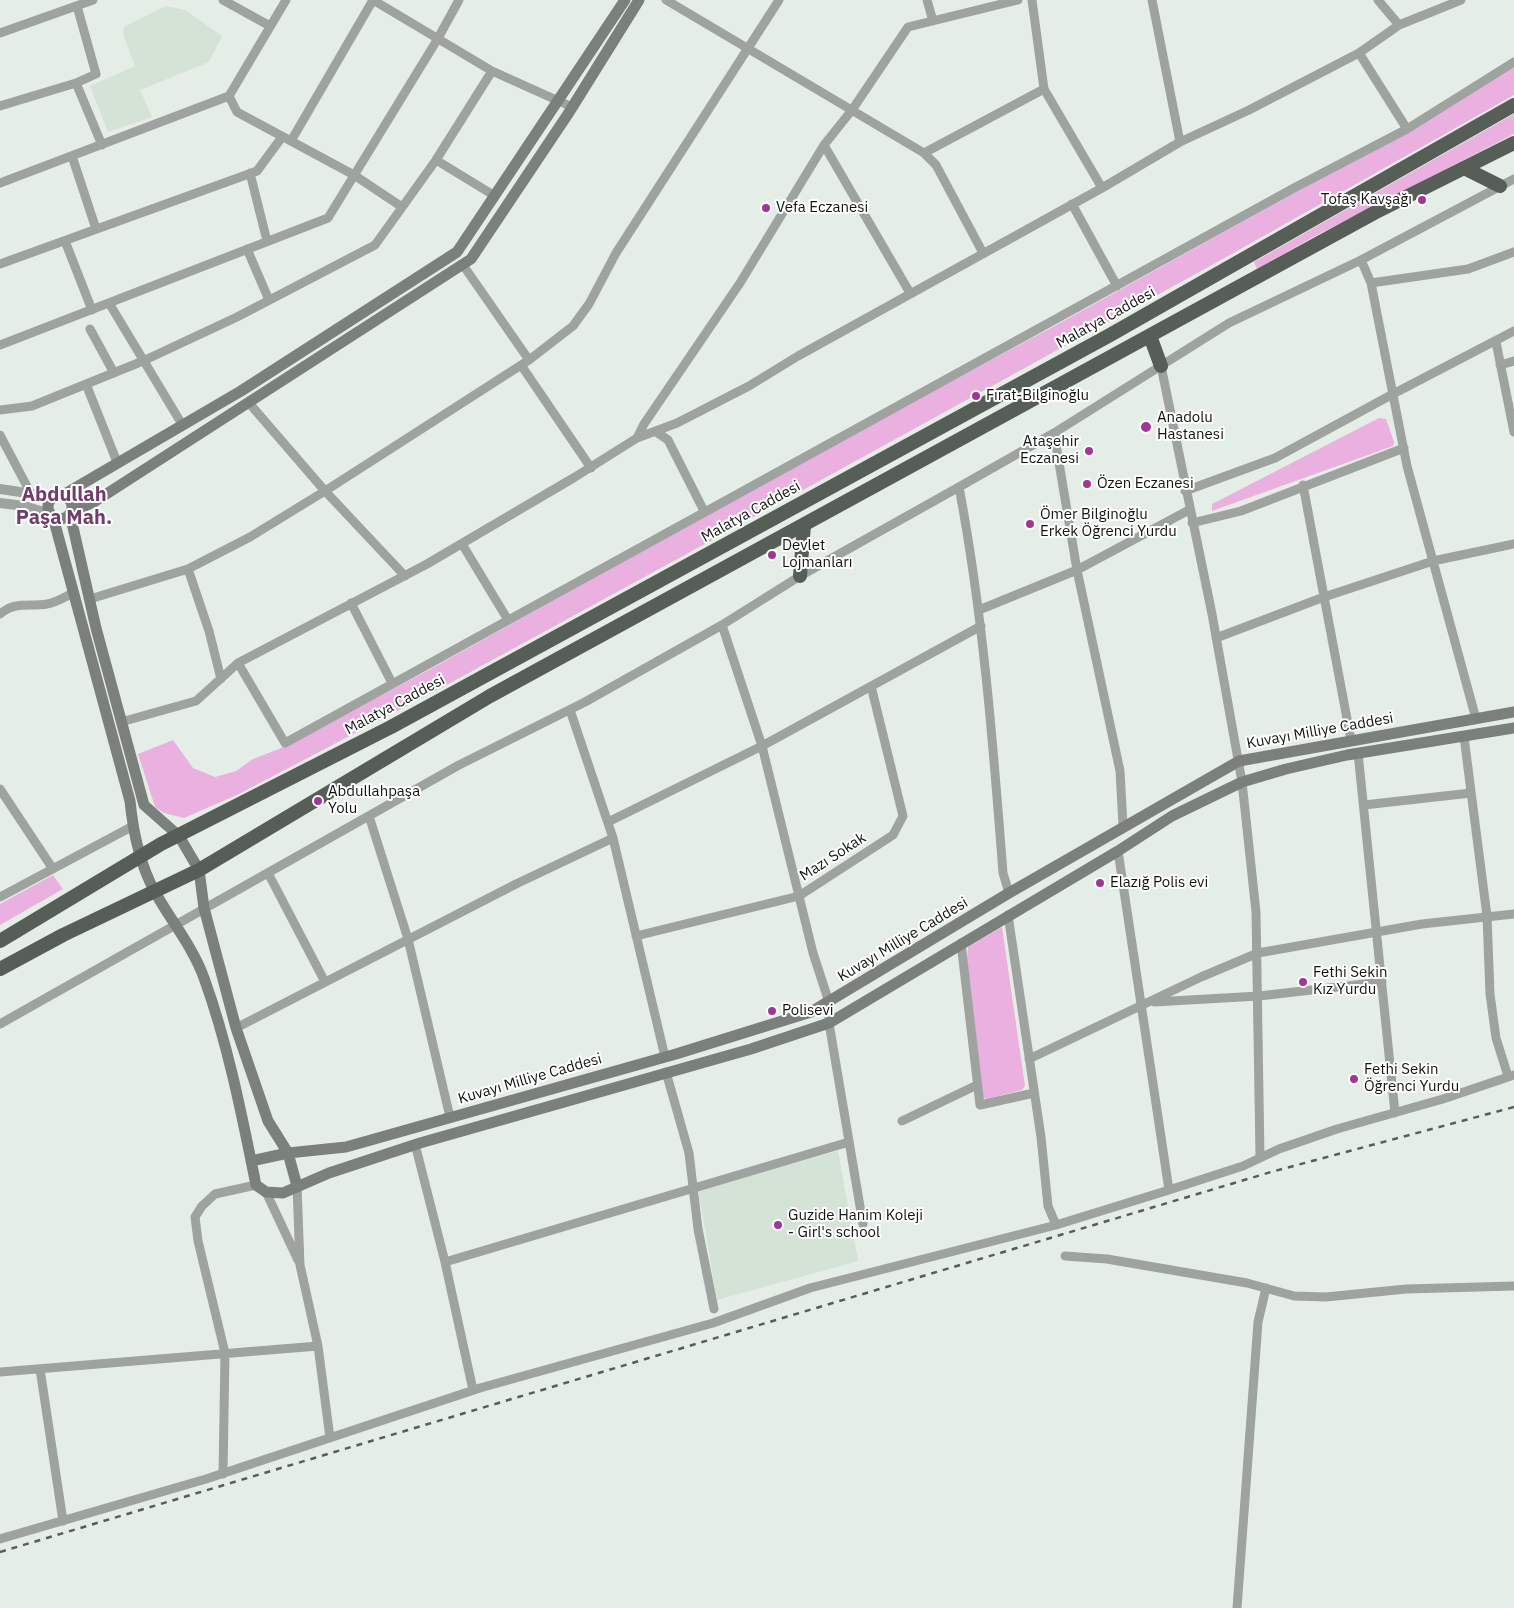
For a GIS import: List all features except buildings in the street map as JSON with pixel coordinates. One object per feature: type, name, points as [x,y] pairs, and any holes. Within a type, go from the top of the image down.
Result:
[{"type":"highway","name":"Malatya Caddesi","points":[[0,941],[141,855],[391,727],[1110,335],[1514,106]]},
{"type":"highway","points":[[0,969],[63,935],[198,870],[490,696],[1374,213],[1514,143]]},
{"type":"highway","points":[[1464,168],[1500,186]]},
{"type":"highway","points":[[1150,336],[1161,366]]},
{"type":"highway","points":[[800,576],[804,524]]},
{"type":"main road","points":[[266,1192],[256,1185],[230,1064],[204,978],[192,952],[154,891],[141,855],[133,826],[130,801],[48,504],[58,496],[182,426],[457,252],[625,0]]},
{"type":"main road","points":[[51,515],[62,519],[94,502],[471,259],[572,107],[639,0]]},
{"type":"main road","points":[[58,496],[70,500],[71,513],[90,599],[144,805],[179,836],[198,870],[204,908],[236,1028],[268,1120],[288,1153],[297,1186]]},
{"type":"main road","name":"Kuvayı Milliye Caddesi","points":[[251,1161],[288,1153],[346,1147],[665,1057],[811,1012],[1123,826],[1239,761],[1514,712]]},
{"type":"main road","name":"Kuvayı Milliye Caddesi","points":[[266,1192],[283,1193],[329,1173],[415,1144],[751,1049],[829,1022],[1118,851],[1172,816],[1242,782],[1286,769],[1358,753],[1514,728]]},
{"type":"street","points":[[0,33],[93,0]]},
{"type":"street","points":[[223,0],[270,26]]},
{"type":"street","points":[[0,183],[229,96],[286,0]]},
{"type":"street","points":[[291,141],[373,0],[492,71],[572,107]]},
{"type":"street","points":[[0,345],[328,218],[438,40],[459,0]]},
{"type":"street","points":[[666,0],[924,153],[936,165],[983,253]]},
{"type":"street","points":[[90,599],[188,569],[250,537],[525,362],[573,326],[589,304],[616,253],[779,0]]},
{"type":"street","points":[[927,0],[933,21]]},
{"type":"street","points":[[637,438],[644,424],[740,282],[824,145],[852,110],[908,28],[1018,0]]},
{"type":"street","points":[[1032,0],[1044,90],[1102,188]]},
{"type":"street","points":[[1152,0],[1180,142]]},
{"type":"street","points":[[1378,0],[1399,25]]},
{"type":"street","points":[[121,722],[196,701],[238,663],[405,576],[462,544],[591,468],[637,438],[677,423],[749,386],[798,356],[1102,188],[1180,142],[1249,110],[1359,53],[1399,25],[1461,0]]},
{"type":"street","points":[[0,106],[76,83],[96,74],[77,6]]},
{"type":"street","points":[[1359,53],[1407,129]]},
{"type":"street","points":[[238,663],[285,743],[1294,188],[1407,129],[1514,62]]},
{"type":"street","points":[[0,410],[32,406],[143,361],[269,300],[375,245],[436,160],[492,71]]},
{"type":"street","points":[[76,83],[102,145]]},
{"type":"street","points":[[924,153],[1044,90]]},
{"type":"street","points":[[229,96],[238,112],[354,175],[402,207]]},
{"type":"street","points":[[0,264],[257,171],[282,136]]},
{"type":"street","points":[[824,145],[910,293]]},
{"type":"street","points":[[72,156],[96,229]]},
{"type":"street","points":[[436,160],[495,196]]},
{"type":"street","points":[[250,173],[267,242]]},
{"type":"street","points":[[0,1024],[459,765],[570,710],[722,625],[800,576],[1054,433],[1228,323],[1361,260],[1514,179]]},
{"type":"street","points":[[1072,204],[1117,286]]},
{"type":"street","points":[[65,241],[92,310]]},
{"type":"street","points":[[247,249],[269,300]]},
{"type":"street","points":[[1371,283],[1468,269],[1514,252]]},
{"type":"street","points":[[1361,260],[1371,283],[1404,448],[1476,719]]},
{"type":"street","points":[[463,265],[591,468]]},
{"type":"street","points":[[109,303],[182,426]]},
{"type":"street","points":[[90,329],[114,373]]},
{"type":"street","points":[[1185,491],[1275,458],[1514,331]]},
{"type":"street","points":[[1496,342],[1514,432]]},
{"type":"street","points":[[1500,365],[1514,361]]},
{"type":"street","points":[[1161,366],[1216,638],[1242,782],[1256,912],[1258,953],[1260,1157]]},
{"type":"street","points":[[86,384],[117,462]]},
{"type":"street","points":[[249,403],[325,491],[405,576]]},
{"type":"street","points":[[655,431],[668,440],[704,511]]},
{"type":"street","points":[[1054,433],[1078,570],[1120,771],[1123,826]]},
{"type":"street","points":[[0,435],[30,492]]},
{"type":"street","points":[[1192,522],[1240,511],[1303,485],[1404,448]]},
{"type":"street","points":[[1303,485],[1351,740]]},
{"type":"street","points":[[960,487],[973,560],[992,721],[1004,873],[1009,893]]},
{"type":"street","points":[[0,489],[58,496]]},
{"type":"street","points":[[0,504],[24,506],[51,515]]},
{"type":"street","points":[[979,610],[1078,570],[1189,510]]},
{"type":"street","points":[[462,544],[508,620]]},
{"type":"street","points":[[1216,638],[1324,597],[1433,560],[1514,544]]},
{"type":"street","points":[[188,569],[222,679]]},
{"type":"street","points":[[0,614],[4,610],[22,604],[47,604],[73,593]]},
{"type":"street","points":[[352,603],[392,683]]},
{"type":"street","points":[[722,625],[762,746],[799,896],[828,1002],[829,1022],[863,1224]]},
{"type":"street","points":[[608,822],[762,746],[980,626]]},
{"type":"street","name":"Mazı Sokak","points":[[636,936],[799,896],[893,835],[903,816],[871,686]]},
{"type":"street","points":[[570,710],[613,838],[665,1057]]},
{"type":"street","points":[[0,1539],[223,1474],[473,1390],[714,1324],[810,1288],[1056,1225],[1243,1166],[1260,1157],[1337,1129],[1443,1099],[1511,1075],[1496,1038],[1487,916],[1464,737]]},
{"type":"street","points":[[1358,753],[1395,1113]]},
{"type":"street","points":[[0,789],[53,869]]},
{"type":"street","points":[[1364,805],[1471,793]]},
{"type":"street","points":[[369,816],[408,939],[450,1117]]},
{"type":"street","points":[[0,897],[133,826]]},
{"type":"street","points":[[236,1028],[516,884],[613,838]]},
{"type":"street","points":[[1118,851],[1146,1004],[1169,1190]]},
{"type":"street","points":[[268,873],[325,982]]},
{"type":"street","points":[[1029,1059],[1258,953],[1422,924],[1514,914]]},
{"type":"street","points":[[1008,915],[1034,1093],[1048,1206],[1056,1225]]},
{"type":"street","points":[[961,943],[980,1105],[1034,1093]]},
{"type":"street","points":[[1146,1004],[1259,996],[1382,982]]},
{"type":"street","points":[[666,1072],[689,1152],[698,1229],[714,1309]]},
{"type":"street","points":[[902,1121],[977,1085]]},
{"type":"street","points":[[445,1262],[693,1190],[849,1142]]},
{"type":"street","points":[[415,1144],[445,1262],[473,1390]]},
{"type":"street","points":[[223,1474],[225,1353],[198,1240],[195,1217],[202,1206],[215,1194],[256,1185]]},
{"type":"street","points":[[297,1186],[300,1265],[318,1346],[330,1438]]},
{"type":"street","points":[[266,1192],[300,1265]]},
{"type":"street","points":[[1065,1256],[1107,1259],[1247,1282],[1294,1296],[1326,1297],[1406,1289],[1514,1286]]},
{"type":"street","points":[[1237,1608],[1258,1322],[1266,1288]]},
{"type":"street","points":[[0,1372],[318,1346]]},
{"type":"street","points":[[40,1369],[63,1521]]},
{"type":"shaded area","points":[[166,6],[185,10],[222,36],[209,62],[140,90],[152,117],[108,132],[90,86],[135,66],[123,34],[124,27]]},
{"type":"shaded area","points":[[1514,65],[1514,95],[1221,260],[443,687],[237,795],[184,818],[164,813],[155,807],[138,754],[173,740],[193,768],[215,777],[236,771],[253,759],[279,749],[427,671],[824,450],[1060,323],[1332,172]]},
{"type":"shaded area","points":[[1514,114],[1514,134],[1315,236],[1257,269],[1254,262]]},
{"type":"shaded area","points":[[1379,418],[1386,419],[1394,442],[1393,446],[1212,511],[1212,504]]},
{"type":"shaded area","points":[[53,875],[63,889],[0,925],[0,904]]},
{"type":"shaded area","points":[[1002,927],[1025,1086],[1022,1090],[986,1099],[983,1097],[967,958],[968,947]]},
{"type":"shaded area","name":"Guzide Hanim Koleji - Girl's school","points":[[838,1151],[858,1261],[717,1300],[698,1189]]},
{"type":"railway","points":[[0,1552],[1271,1172],[1514,1107]]},
{"type":"place","name":"Tofaş Kavşağı","points":[[1422,200]]},
{"type":"place","name":"Vefa Eczanesi","points":[[766,208]]},
{"type":"place","name":"Fırat-Bilginoğlu","points":[[976,396]]},
{"type":"place","name":"Anadolu Hastanesi","points":[[1146,427]]},
{"type":"place","name":"Ataşehir Eczanesi","points":[[1089,451]]},
{"type":"place","name":"Özen Eczanesi","points":[[1087,484]]},
{"type":"place","name":"Ömer Bilginoğlu Erkek Öğrenci Yurdu","points":[[1030,524]]},
{"type":"place","name":"Devlet Lojmanları","points":[[772,555]]},
{"type":"place","name":"Abdullahpaşa Yolu","points":[[318,801]]},
{"type":"place","name":"Elazığ Polis evi","points":[[1100,883]]},
{"type":"place","name":"Fethi Sekin Kız Yurdu","points":[[1303,982]]},
{"type":"place","name":"Polisevi","points":[[772,1011]]},
{"type":"place","name":"Fethi Sekin Öğrenci Yurdu","points":[[1354,1079]]},
{"type":"place","name":"Guzide Hanim Koleji - Girl's school","points":[[778,1225]]},
{"type":"district","name":"Abdullah Paşa Mah.","points":[[64,506]]}]
